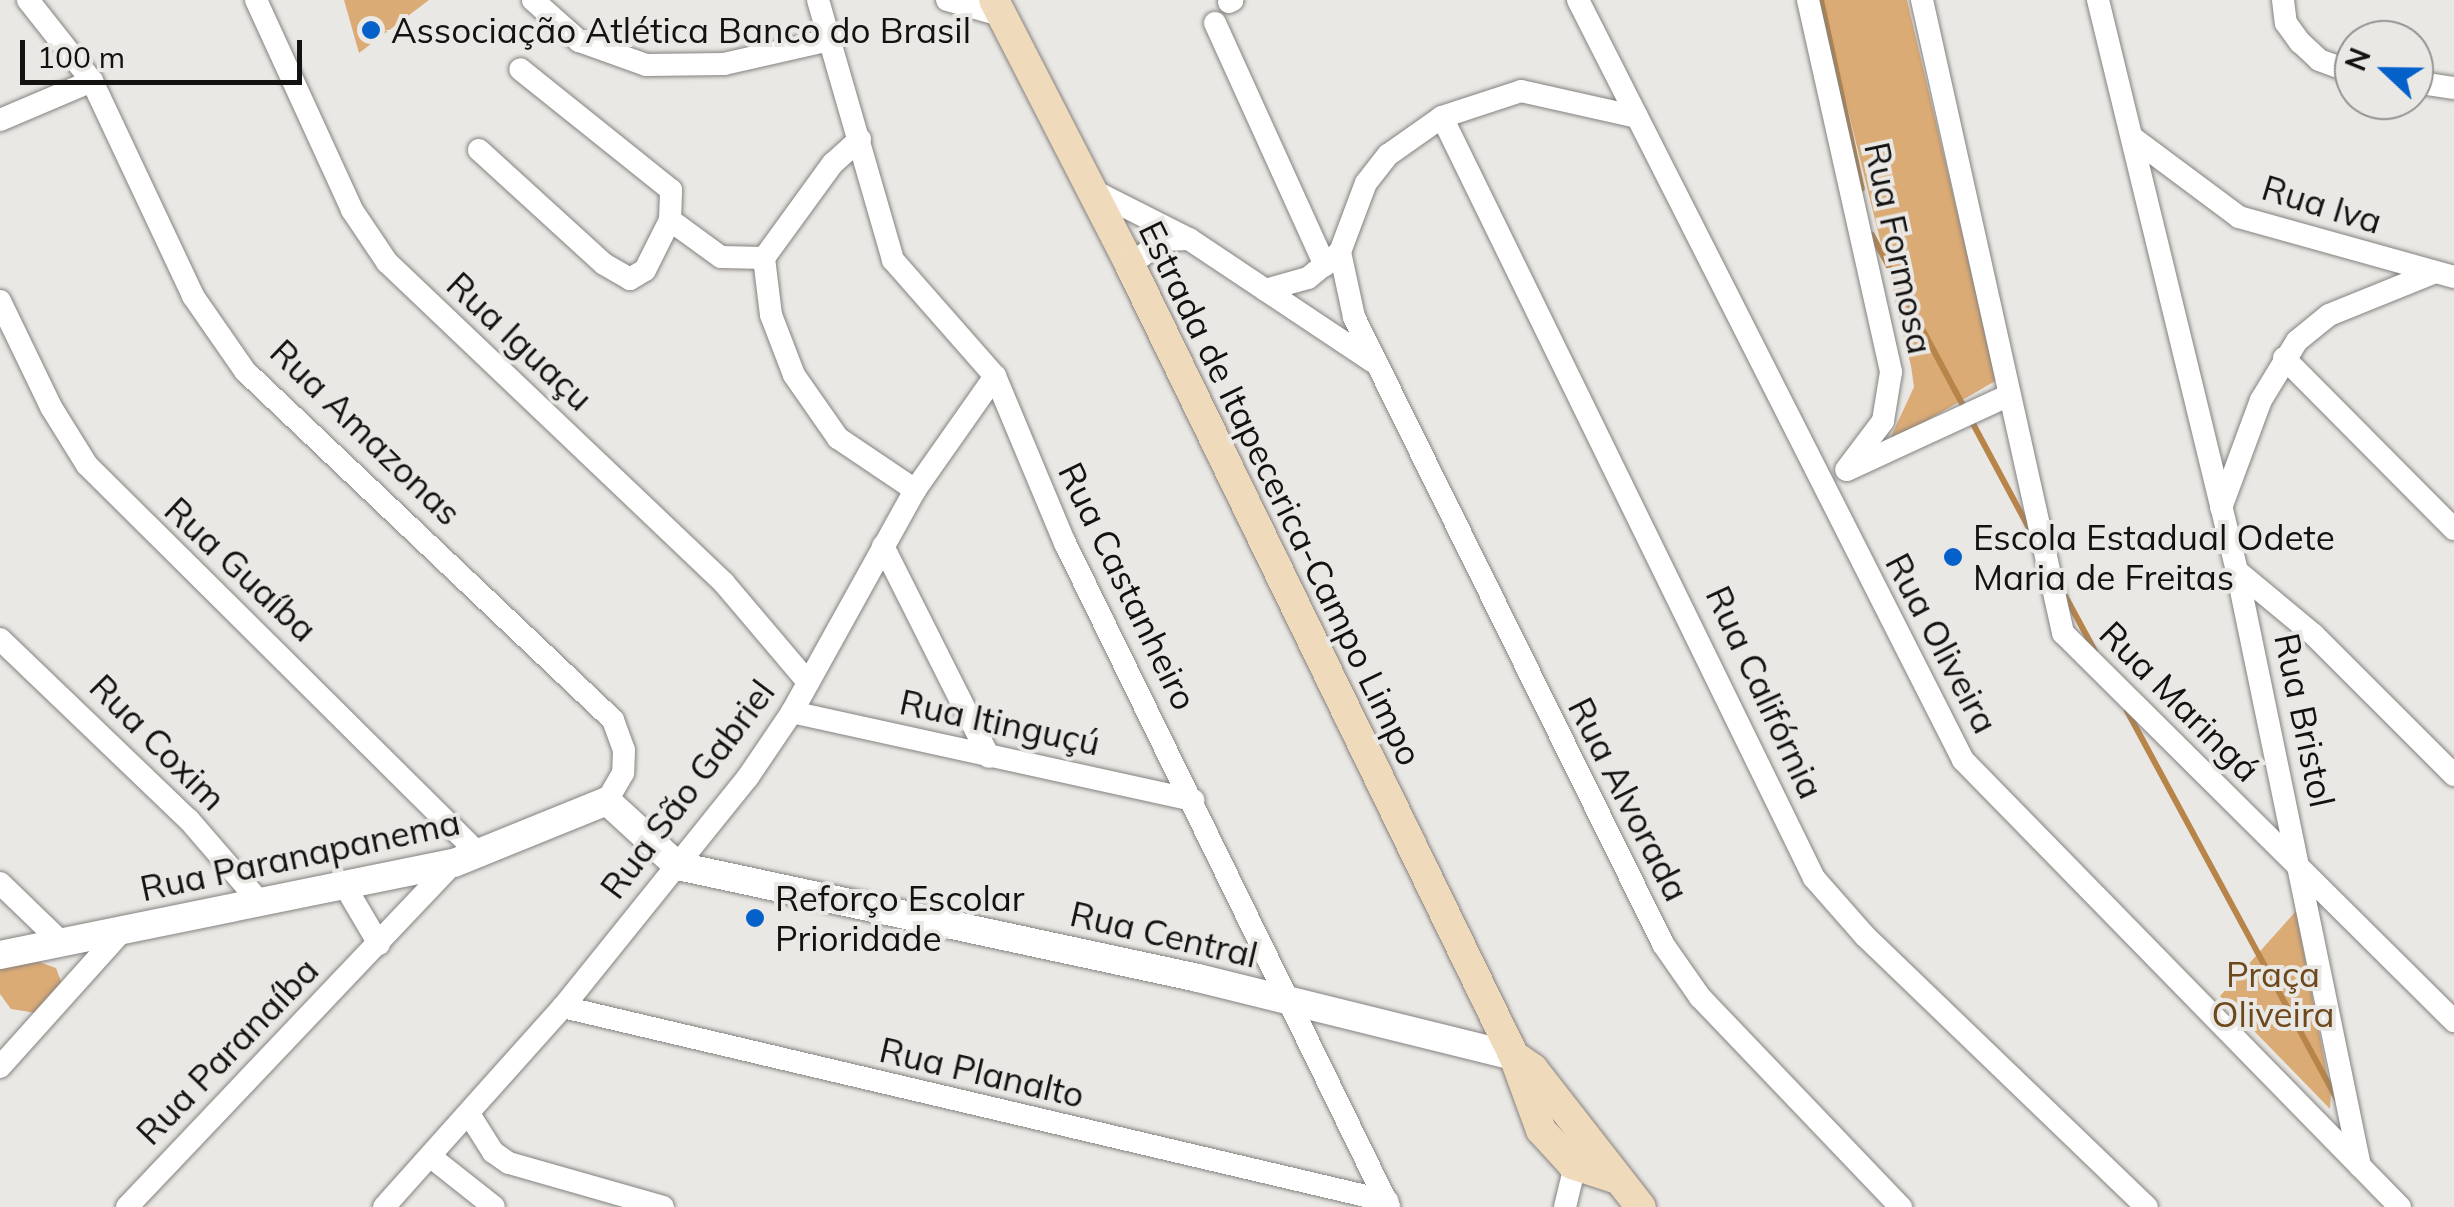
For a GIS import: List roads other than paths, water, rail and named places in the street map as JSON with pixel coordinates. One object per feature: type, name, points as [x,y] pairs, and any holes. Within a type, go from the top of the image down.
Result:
[{"type":"main road","name":"Estrada de Itapecerica-Campo Limpo","points":[[997,8],[1130,265],[1514,1056],[1533,1069],[1579,1152],[1614,1178],[1642,1207]]},
{"type":"street","name":"Rua Amazonas","points":[[28,0],[92,81],[193,296],[245,371],[612,720],[624,750],[624,772],[607,802]]},
{"type":"street","name":"Rua Iguaçu","points":[[256,0],[352,210],[387,262],[724,583],[808,682]]},
{"type":"street","points":[[533,0],[579,41],[646,65],[724,64],[834,39]]},
{"type":"street","name":"Rua Castanheiro","points":[[818,0],[834,39],[893,260],[995,376],[1065,543],[1295,1003],[1388,1204]]},
{"type":"street","name":"Estrada de Itapecerica-Campo Limpo","points":[[946,0],[997,8]]},
{"type":"street","name":"Rua Oliveira","points":[[1578,0],[1963,760],[2400,1207]]},
{"type":"street","name":"Rua Formosa","points":[[1808,0],[1891,372],[1883,421],[1846,470]]},
{"type":"street","name":"Rua Maringá","points":[[1922,0],[2007,396],[2063,633],[2454,1021]]},
{"type":"street","name":"Rua Bristol","points":[[2098,0],[2238,571],[2360,1166]]},
{"type":"street","points":[[2283,0],[2286,23],[2300,42],[2319,60],[2334,66]]},
{"type":"street","name":"Rua Alvorada","points":[[1215,23],[1333,259],[1354,317],[1664,944],[1700,997],[1901,1207]]},
{"type":"street","points":[[480,150],[589,253],[630,279],[646,270],[670,220],[674,200],[664,181],[520,69]]},
{"type":"street","points":[[0,120],[92,81]]},
{"type":"street","points":[[1265,290],[1308,278],[1333,259],[1366,183],[1388,155],[1442,117],[1520,91],[1637,117]]},
{"type":"street","name":"Rua Califórnia","points":[[1442,117],[1814,878],[1865,936],[2146,1207]]},
{"type":"street","name":"Rua Iva","points":[[2133,138],[2239,217],[2444,275]]},
{"type":"street","points":[[860,139],[832,162],[764,258],[771,315],[794,375],[838,438],[915,490]]},
{"type":"street","name":"Rua Alvorada","points":[[1090,189],[1189,239],[1378,366]]},
{"type":"street","points":[[670,220],[721,257],[764,258]]},
{"type":"street","points":[[1130,265],[1163,240],[1189,239]]},
{"type":"street","points":[[2220,508],[2284,358],[2329,315],[2444,275]]},
{"type":"street","name":"Rua Guaíba","points":[[0,301],[51,408],[87,465],[467,859]]},
{"type":"street","points":[[2284,358],[2454,529]]},
{"type":"street","name":"Rua São Gabriel","points":[[384,1207],[563,1007],[678,866],[792,712],[915,490],[995,376]]},
{"type":"street","points":[[1818,480],[2007,396]]},
{"type":"street","points":[[883,546],[989,757]]},
{"type":"street","points":[[2238,571],[2314,635],[2454,775]]},
{"type":"street","name":"Rua Coxim","points":[[0,640],[189,820],[259,902]]},
{"type":"street","name":"Rua Itinguçú","points":[[792,712],[1193,800]]},
{"type":"street","points":[[607,802],[678,866]]},
{"type":"street","name":"Rua Paranapanema","points":[[0,956],[60,941],[346,888],[467,859],[607,802]]},
{"type":"street","name":"Rua Paranaíba","points":[[127,1207],[378,944],[467,859]]},
{"type":"street","name":"Rua Central","points":[[678,866],[1295,1003],[1514,1056]]},
{"type":"street","points":[[0,883],[60,941]]},
{"type":"street","points":[[346,888],[378,944]]},
{"type":"street","points":[[0,1066],[122,931]]},
{"type":"street","name":"Rua Planalto","points":[[563,1007],[1388,1204]]},
{"type":"street","points":[[469,1114],[493,1152],[509,1164],[664,1207]]},
{"type":"street","points":[[1566,1207],[1579,1152]]},
{"type":"street","points":[[431,1157],[494,1207]]},
{"type":"waterway","points":[[1821,0],[1862,189]]},
{"type":"waterway","points":[[1872,235],[1965,409]]},
{"type":"waterway","points":[[1971,420],[2031,532]]},
{"type":"waterway","points":[[2063,592],[2095,651]]},
{"type":"waterway","points":[[2127,711],[2337,1100]]},
{"type":"place","name":"Associação Atlética Banco do Brasil","points":[[371,30]]},
{"type":"place","name":"Escola Estadual Odete Maria de Freitas","points":[[1953,557]]},
{"type":"place","name":"Reforço Escolar Prioridade","points":[[755,918]]},
{"type":"park label","name":"Praça Oliveira","points":[[2273,994]]}]
